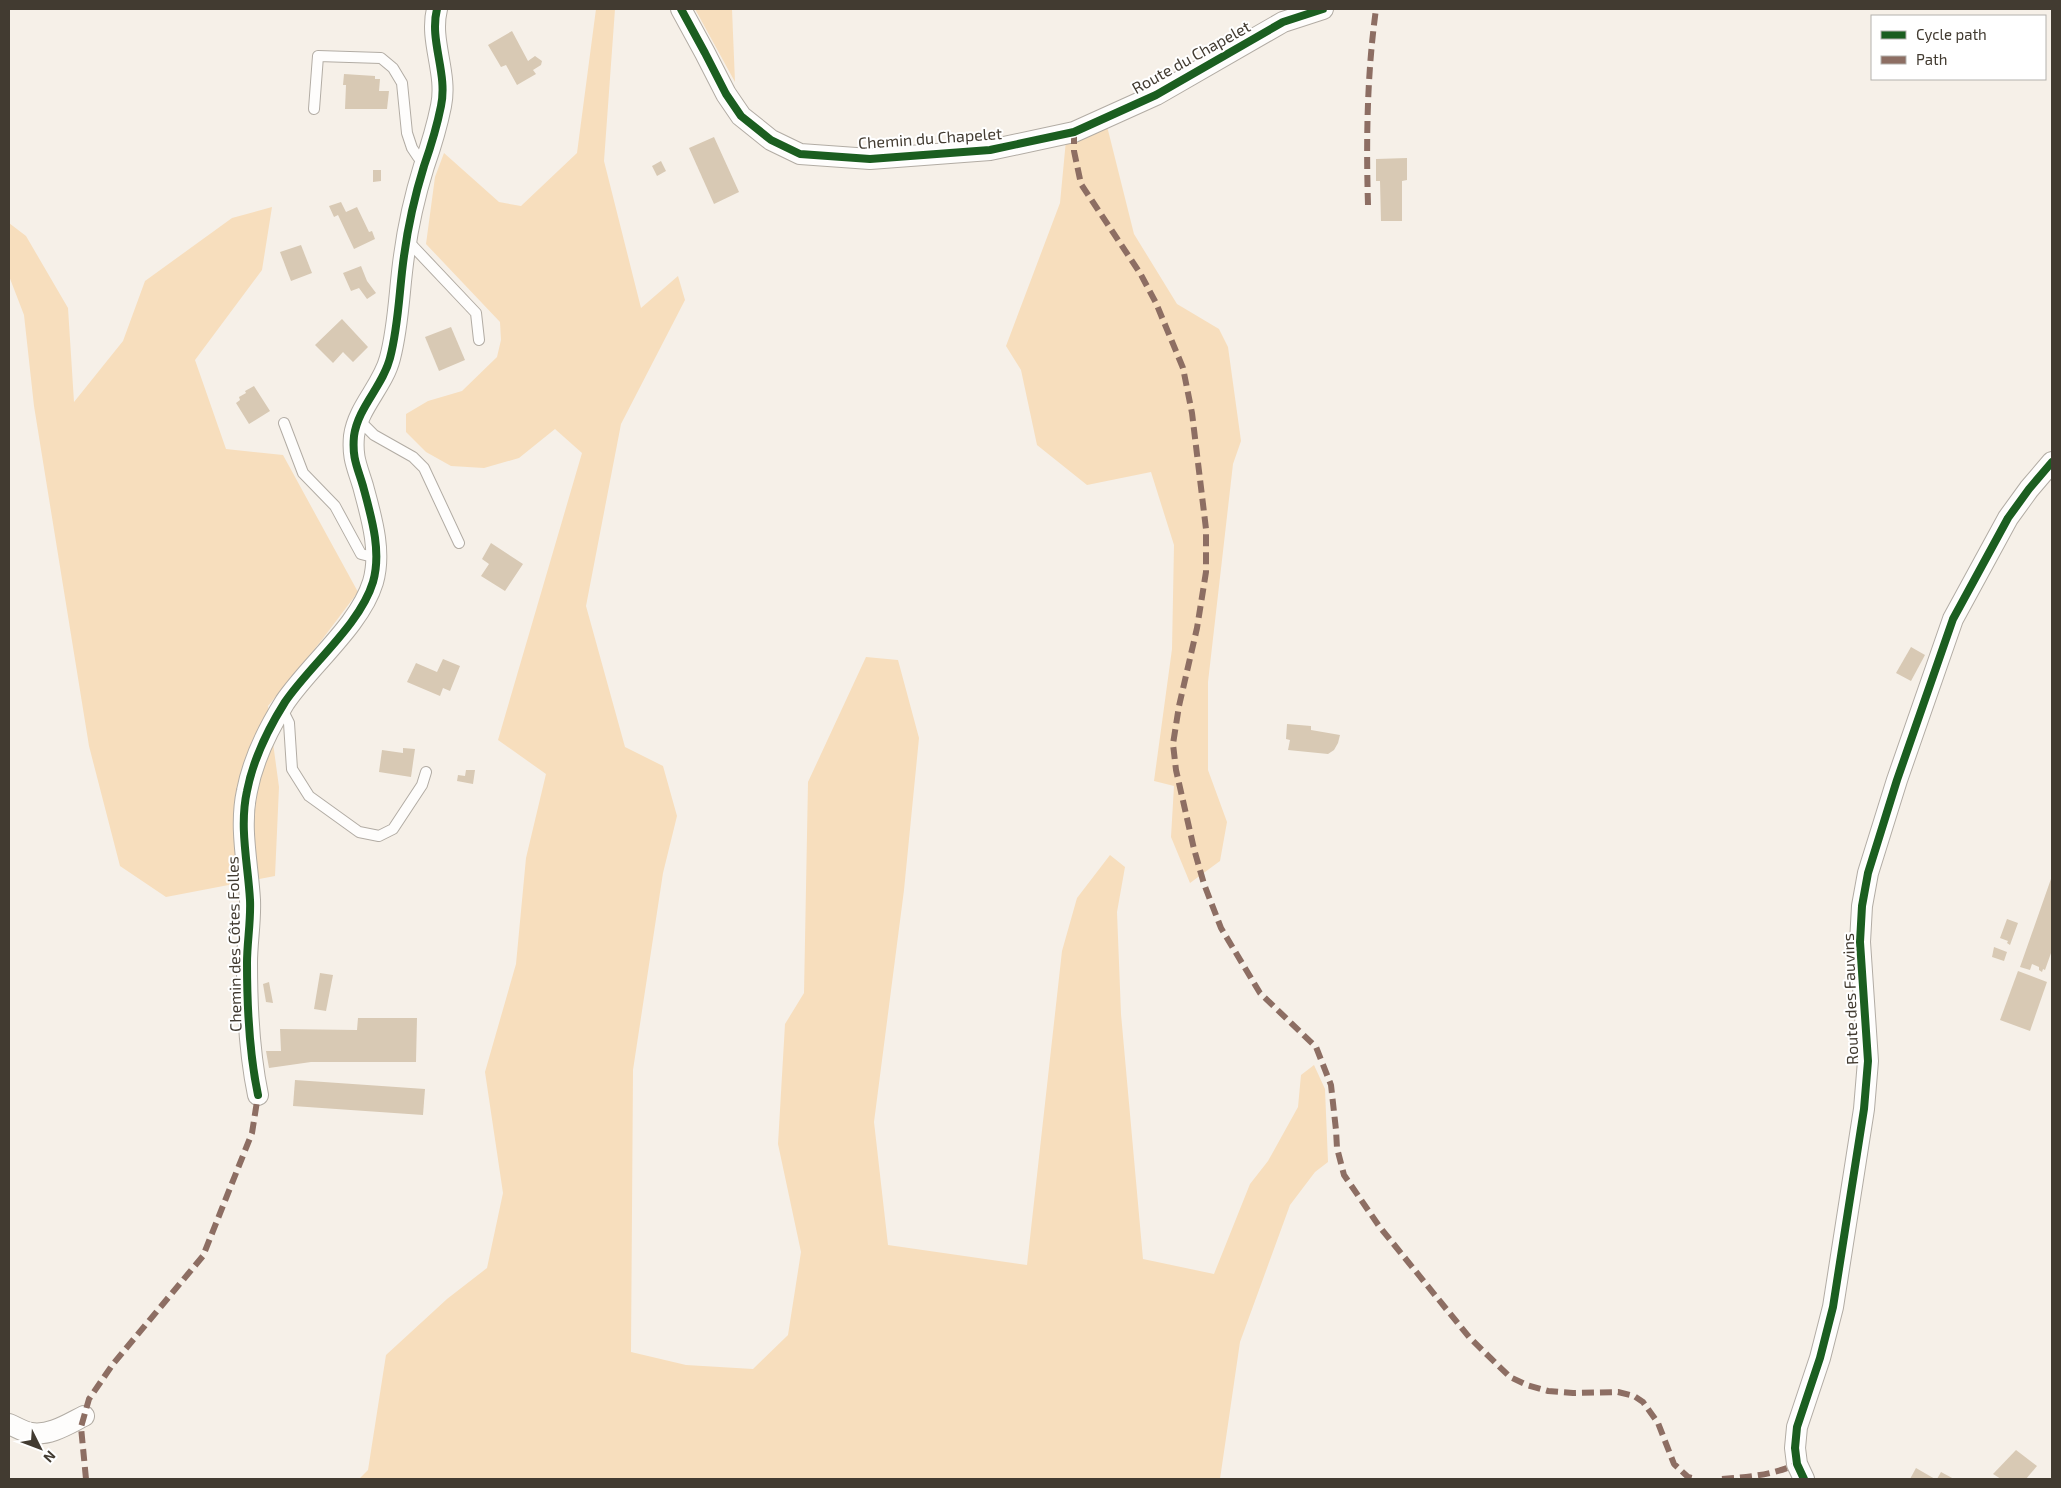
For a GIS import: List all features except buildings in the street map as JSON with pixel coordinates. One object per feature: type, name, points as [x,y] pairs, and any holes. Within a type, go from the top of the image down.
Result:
[{"type":"street","name":"Chemin des Côtes Folles","points":[[258,1094],[250,1057],[247,962],[250,903],[243,817],[247,790],[256,758],[282,709],[363,604],[373,583],[376,558],[372,524],[353,458],[354,433],[388,368],[394,343],[407,240],[415,198],[433,143],[442,101],[442,78],[436,36],[437,9]]},
{"type":"street","name":"Chemin du Chapelet","points":[[680,9],[706,53],[726,94],[741,116],[771,140],[800,154],[870,159],[981,150],[1074,132]]},
{"type":"street","name":"Route du Chapelet","points":[[1074,132],[1156,95],[1281,15],[1323,9]]},
{"type":"street","name":"Route des Fauvins","points":[[1804,1479],[1797,1464],[1795,1448],[1797,1427],[1820,1358],[1833,1308],[1864,1109],[1868,1061],[1860,942],[1862,906],[1868,873],[1909,742],[1953,619],[2008,518],[2052,462]]},
{"type":"street","points":[[9,1424],[30,1433],[42,1433],[60,1428],[84,1416]]},
{"type":"lane","points":[[314,109],[318,56],[381,58],[393,68],[402,83],[406,133],[418,157],[426,160]]},
{"type":"lane","points":[[407,240],[476,313],[480,340]]},
{"type":"lane","points":[[360,420],[374,435],[413,457],[424,468],[459,543]]},
{"type":"lane","points":[[284,423],[303,473],[335,506],[362,554],[376,558]]},
{"type":"lane","points":[[282,709],[289,723],[292,769],[309,796],[359,832],[379,836],[392,829],[422,785],[426,772]]},
{"type":"shaded area","points":[[596,9],[615,9],[604,161],[641,308],[678,276],[685,300],[621,424],[586,606],[625,747],[663,766],[677,816],[663,873],[633,1070],[631,1352],[686,1365],[753,1369],[788,1335],[801,1252],[778,1144],[785,1024],[804,993],[808,782],[866,657],[898,660],[919,738],[904,890],[874,1122],[888,1245],[1027,1265],[1062,951],[1077,898],[1110,855],[1125,867],[1117,912],[1121,1014],[1143,1259],[1214,1274],[1250,1184],[1268,1161],[1298,1107],[1301,1075],[1314,1065],[1325,1089],[1328,1162],[1315,1172],[1290,1205],[1240,1342],[1220,1479],[359,1479],[368,1470],[386,1355],[447,1299],[487,1268],[503,1193],[485,1072],[516,964],[526,858],[546,774],[498,740],[582,453],[555,429],[519,458],[484,468],[451,466],[426,452],[406,432],[406,414],[428,401],[462,391],[497,357],[501,340],[500,322],[426,244],[435,177],[444,153],[499,202],[521,206],[577,153]]},
{"type":"shaded area","points":[[695,9],[732,9],[735,82]]},
{"type":"shaded area","points":[[1107,126],[1134,234],[1177,304],[1219,329],[1228,347],[1241,441],[1233,464],[1208,682],[1208,770],[1227,822],[1220,861],[1190,883],[1171,837],[1174,786],[1154,781],[1172,649],[1174,545],[1151,472],[1087,485],[1037,445],[1021,370],[1006,346],[1060,203],[1066,140]]},
{"type":"shaded area","points":[[272,207],[262,270],[195,360],[226,449],[283,455],[358,592],[268,706],[279,787],[275,876],[166,897],[120,866],[89,746],[34,406],[24,315],[9,276],[9,223],[26,236],[68,308],[74,402],[123,341],[145,281],[232,218]]},
{"type":"marked path","points":[[1368,205],[1368,107],[1376,9]]},
{"type":"marked path","points":[[1074,132],[1074,151],[1081,184],[1140,273],[1156,303],[1183,368],[1192,413],[1206,529],[1206,572],[1197,628],[1179,706],[1173,744],[1176,770],[1194,849],[1204,884],[1221,928],[1260,993],[1316,1047],[1331,1085],[1337,1148],[1344,1175],[1379,1226],[1469,1337],[1510,1377],[1527,1385],[1548,1391],[1573,1393],[1618,1392],[1634,1396],[1643,1402],[1658,1423],[1674,1464],[1688,1477],[1696,1479]]},
{"type":"marked path","points":[[86,1479],[81,1427],[89,1399],[113,1364],[203,1256],[252,1133],[258,1095]]},
{"type":"marked path","points":[[1722,1479],[1770,1473],[1797,1464]]},
{"type":"cycle path","points":[[258,1095],[252,1062],[248,1013],[247,963],[250,908],[244,832],[247,791],[257,756],[285,702],[346,629],[367,598],[373,582],[376,546],[369,509],[356,462],[354,436],[360,416],[382,378],[390,358],[410,222],[441,106],[443,94],[442,81],[435,33],[437,9]]},
{"type":"cycle path","points":[[681,9],[726,94],[741,116],[771,140],[800,154],[870,159],[990,150],[1074,132],[1156,95],[1283,22],[1323,9]]},
{"type":"cycle path","points":[[1804,1479],[1797,1464],[1795,1448],[1797,1427],[1820,1358],[1833,1307],[1864,1109],[1868,1061],[1860,942],[1862,906],[1868,873],[1897,780],[1953,619],[2008,518],[2052,462]]}]
